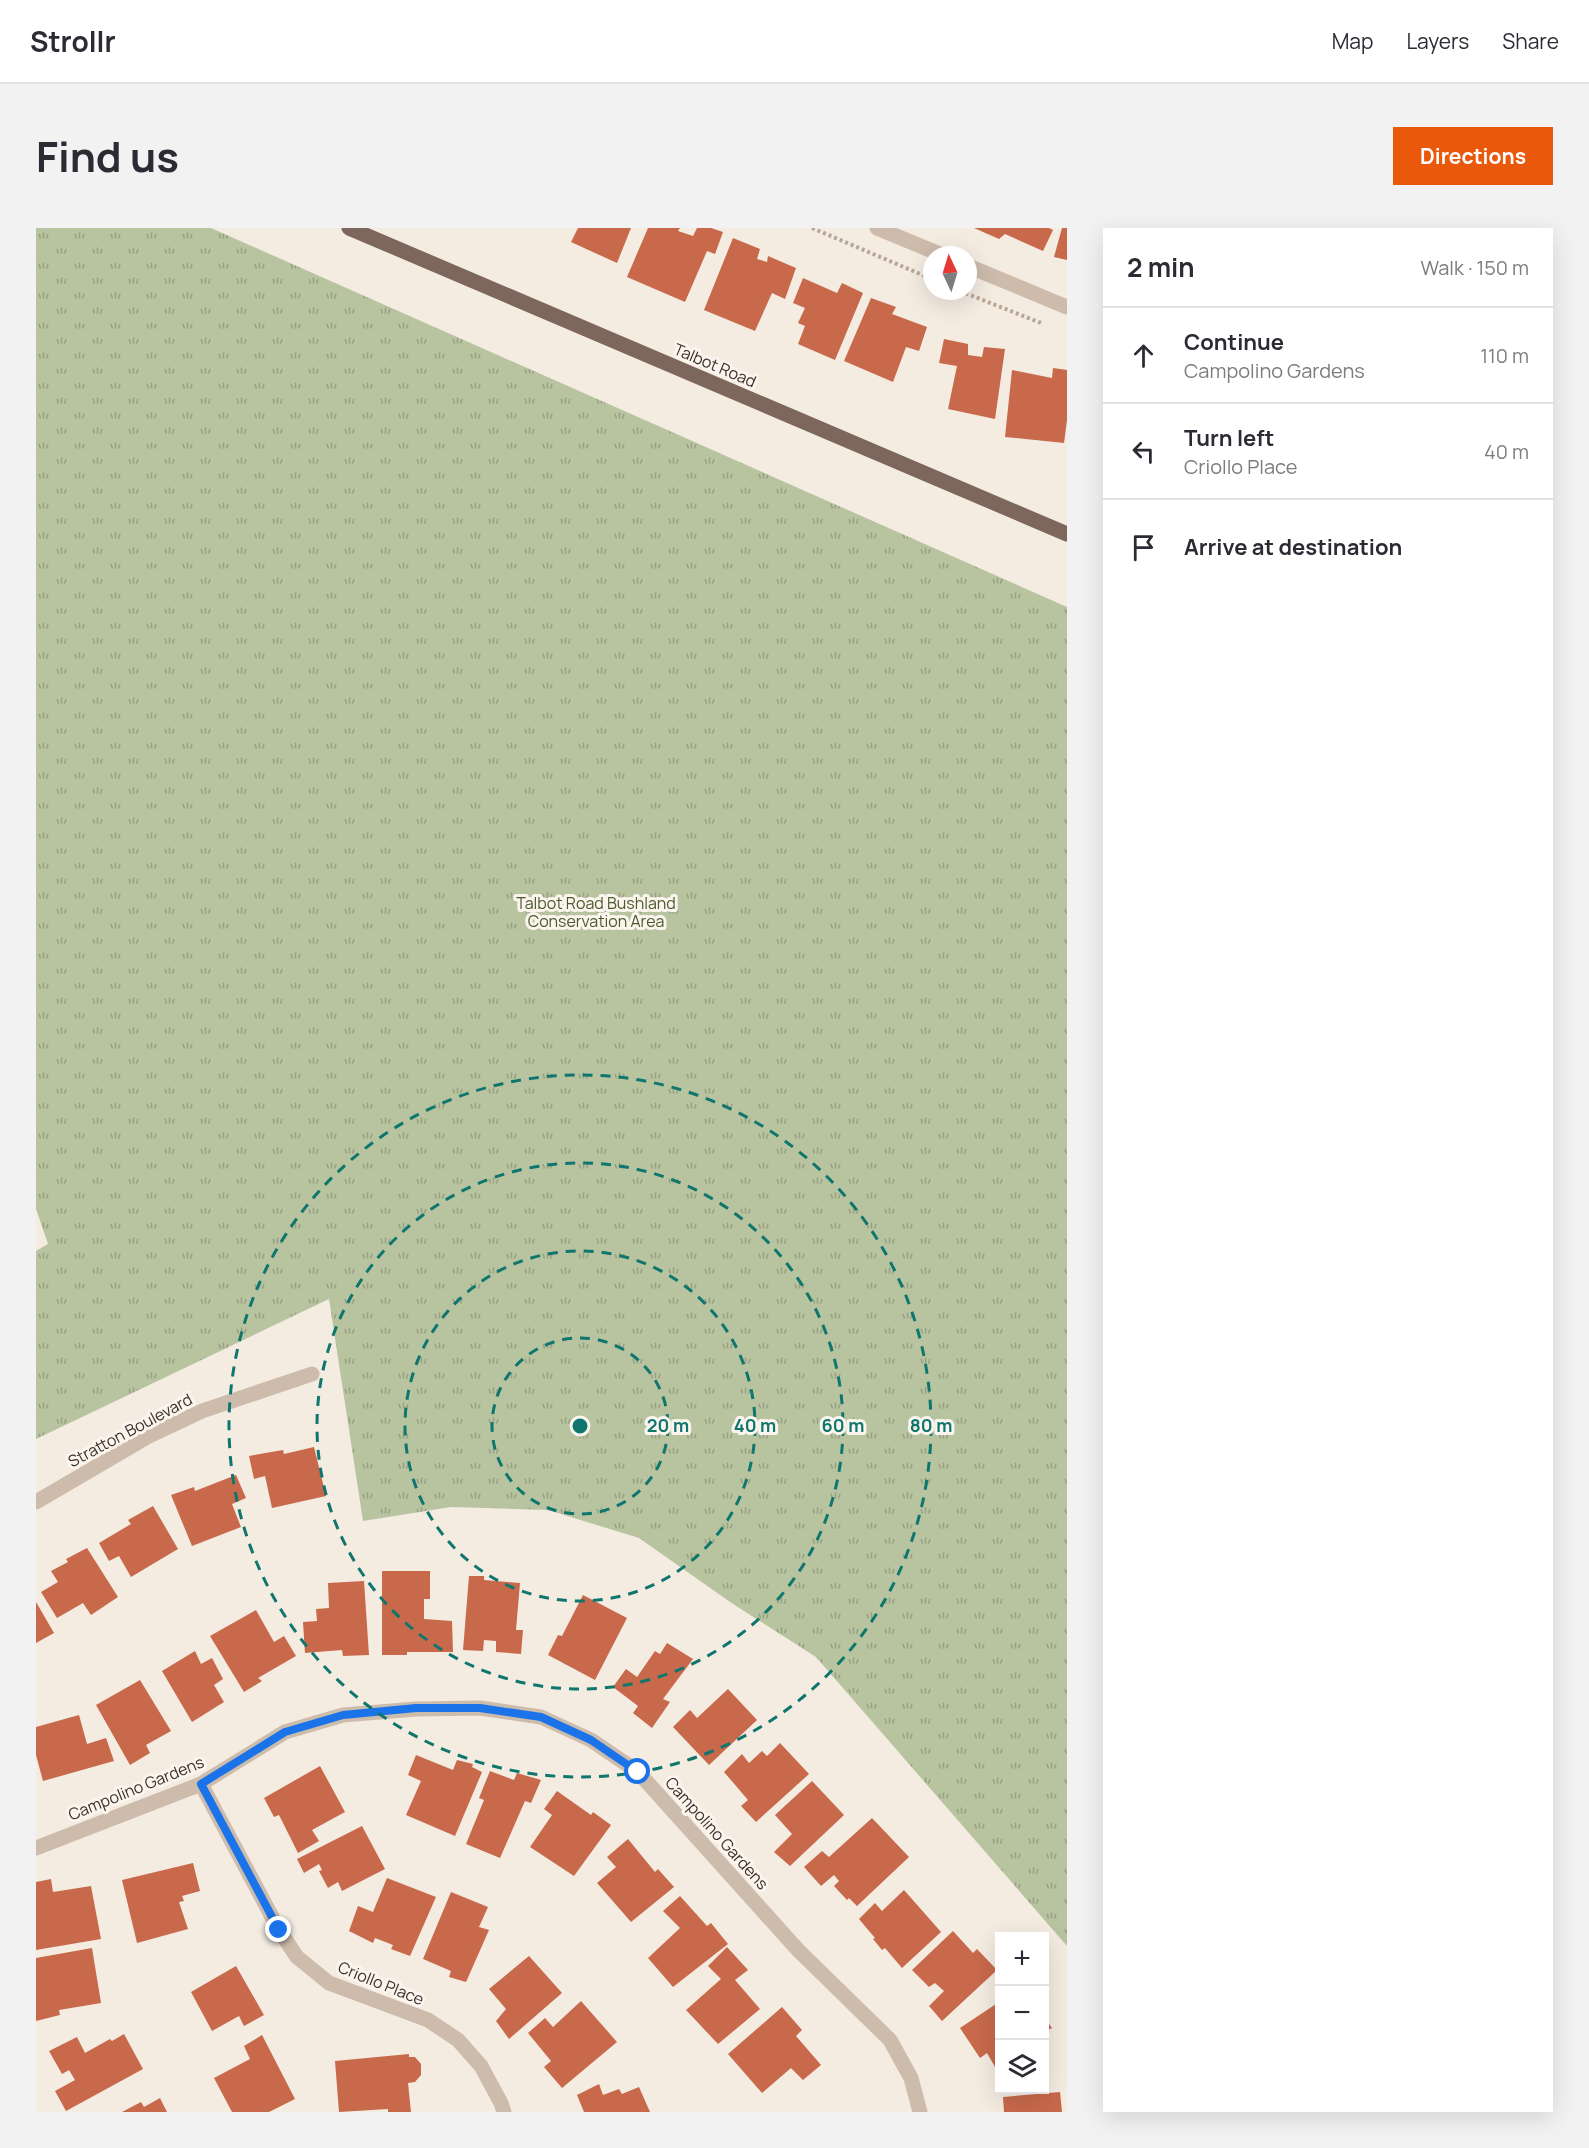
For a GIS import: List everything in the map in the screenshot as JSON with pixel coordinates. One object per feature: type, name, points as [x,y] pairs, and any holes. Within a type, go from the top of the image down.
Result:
[{"type":"main road","name":"Talbot Road","points":[[349,228],[1067,534]]},
{"type":"street","points":[[877,228],[923,247]]},
{"type":"street","points":[[977,270],[1067,307]]},
{"type":"street","name":"Stratton Boulevard","points":[[36,1502],[147,1437],[202,1411],[312,1374]]},
{"type":"street","name":"Campolino Gardens","points":[[36,1848],[201,1784],[285,1732],[343,1715],[416,1708],[480,1708],[541,1717],[591,1740],[638,1772],[798,1950],[890,2040],[911,2078],[920,2112]]},
{"type":"street","name":"Criollo Place","points":[[201,1784],[279,1930],[297,1958],[329,1983],[428,2020],[458,2040],[482,2066],[504,2112]]},
{"type":"path","points":[[812,228],[923,275]]},
{"type":"path","points":[[977,298],[1046,325]]},
{"type":"green space","name":"Talbot Road Bushland Conservation Area","points":[[36,228],[211,228],[1067,607],[1067,1946],[816,1657],[733,1604],[639,1538],[548,1510],[451,1507],[363,1521],[329,1299],[36,1439],[36,1251],[48,1244],[36,1209]]},
{"type":"building","points":[[578,228],[631,228],[617,263],[571,242]]},
{"type":"building","points":[[648,228],[680,228],[678,231],[693,236],[697,228],[711,228],[723,232],[715,254],[707,251],[685,302],[627,277]]},
{"type":"building","points":[[974,228],[1049,228],[1053,230],[1043,251],[1005,234],[999,239]]},
{"type":"building","points":[[1062,228],[1067,228],[1067,260],[1054,257]]},
{"type":"building","points":[[733,238],[760,249],[757,259],[767,262],[768,256],[796,268],[785,299],[772,293],[755,331],[704,310]]},
{"type":"building","points":[[803,278],[837,293],[842,283],[863,293],[835,360],[798,344],[805,326],[798,323],[805,308],[793,303]]},
{"type":"building","points":[[871,298],[896,307],[892,314],[927,327],[919,351],[906,347],[893,382],[844,361]]},
{"type":"building","points":[[944,339],[968,344],[968,355],[982,357],[984,347],[1005,349],[995,419],[948,409],[957,366],[939,363]]},
{"type":"building","points":[[1053,368],[1067,370],[1067,420],[1064,443],[1005,437],[1012,370],[1052,378]]},
{"type":"building","points":[[314,1447],[326,1496],[272,1508],[265,1476],[254,1479],[249,1456],[283,1450],[284,1454]]},
{"type":"building","points":[[236,1475],[246,1498],[232,1504],[241,1527],[192,1546],[171,1495],[194,1487],[195,1491]]},
{"type":"building","points":[[153,1506],[178,1549],[131,1577],[119,1556],[109,1561],[99,1543],[131,1524],[128,1520]]},
{"type":"building","points":[[87,1548],[118,1597],[91,1615],[83,1603],[57,1618],[41,1592],[58,1582],[51,1571],[68,1562],[66,1559]]},
{"type":"building","points":[[382,1571],[430,1571],[430,1599],[424,1599],[424,1619],[452,1621],[453,1652],[407,1652],[407,1655],[382,1655]]},
{"type":"building","points":[[469,1576],[484,1576],[484,1580],[520,1583],[516,1630],[523,1630],[521,1654],[496,1652],[496,1641],[484,1640],[483,1651],[463,1650]]},
{"type":"building","points":[[364,1581],[369,1655],[343,1656],[342,1650],[305,1653],[303,1622],[317,1621],[316,1609],[329,1608],[328,1583]]},
{"type":"building","points":[[583,1595],[627,1618],[595,1680],[548,1655],[558,1635],[562,1636]]},
{"type":"building","points":[[36,1602],[54,1633],[36,1643]]},
{"type":"building","points":[[256,1610],[274,1642],[284,1636],[296,1656],[258,1678],[262,1681],[244,1692],[210,1636]]},
{"type":"building","points":[[667,1643],[693,1659],[663,1699],[670,1702],[652,1728],[633,1713],[638,1706],[613,1687],[626,1669],[637,1677],[655,1651],[660,1654]]},
{"type":"building","points":[[195,1651],[201,1664],[212,1658],[223,1679],[214,1685],[224,1702],[192,1722],[162,1671]]},
{"type":"building","points":[[140,1680],[171,1731],[146,1745],[150,1753],[130,1765],[96,1705]]},
{"type":"building","points":[[728,1689],[757,1720],[709,1765],[673,1727],[690,1710],[697,1718]]},
{"type":"building","points":[[79,1715],[87,1744],[106,1738],[114,1761],[43,1781],[36,1755],[36,1727]]},
{"type":"building","points":[[780,1743],[809,1774],[756,1822],[741,1806],[748,1800],[724,1772],[742,1754],[749,1763],[762,1751],[767,1756]]},
{"type":"building","points":[[416,1755],[453,1770],[457,1760],[473,1764],[472,1767],[482,1772],[455,1836],[406,1815],[421,1781],[408,1775]]},
{"type":"building","points":[[320,1766],[345,1812],[312,1830],[319,1841],[298,1853],[279,1815],[274,1817],[264,1798]]},
{"type":"building","points":[[490,1771],[514,1780],[517,1773],[541,1780],[531,1803],[525,1801],[500,1858],[466,1844],[484,1800],[479,1798]]},
{"type":"building","points":[[812,1781],[844,1815],[790,1866],[774,1852],[792,1834],[775,1815]]},
{"type":"building","points":[[557,1791],[591,1815],[593,1812],[611,1825],[574,1876],[530,1847],[552,1815],[544,1809]]},
{"type":"building","points":[[872,1818],[909,1857],[857,1906],[849,1898],[847,1900],[834,1886],[839,1881],[834,1875],[821,1886],[804,1867],[822,1851],[829,1857]]},
{"type":"building","points":[[362,1826],[385,1869],[342,1891],[338,1882],[328,1888],[319,1871],[322,1870],[319,1864],[304,1873],[297,1859]]},
{"type":"building","points":[[628,1839],[655,1872],[658,1869],[674,1887],[631,1922],[597,1883],[616,1867],[607,1857]]},
{"type":"building","points":[[193,1863],[200,1891],[182,1896],[184,1901],[179,1902],[188,1929],[137,1943],[122,1880]]},
{"type":"building","points":[[387,1878],[436,1897],[410,1956],[391,1949],[393,1945],[375,1938],[373,1943],[349,1931],[358,1906],[373,1912]]},
{"type":"building","points":[[51,1879],[53,1892],[91,1886],[101,1939],[36,1950],[36,1882]]},
{"type":"building","points":[[904,1890],[941,1932],[902,1968],[885,1948],[882,1950],[859,1919],[875,1903],[882,1911]]},
{"type":"building","points":[[451,1892],[488,1907],[479,1927],[489,1930],[466,1982],[449,1977],[451,1971],[423,1959]]},
{"type":"building","points":[[680,1896],[707,1926],[711,1923],[728,1944],[673,1987],[648,1958],[680,1928],[663,1911]]},
{"type":"building","points":[[953,1931],[973,1953],[977,1949],[995,1968],[995,1972],[942,2021],[929,2006],[944,1991],[935,1983],[929,1987],[912,1970]]},
{"type":"building","points":[[727,1947],[748,1970],[735,1980],[760,2009],[718,2044],[686,2010],[721,1979],[708,1966]]},
{"type":"building","points":[[92,1948],[101,2003],[59,2010],[60,2015],[36,2021],[36,1958]]},
{"type":"building","points":[[529,1956],[562,1993],[509,2039],[496,2021],[506,2009],[489,1989]]},
{"type":"building","points":[[236,1966],[264,2015],[244,2026],[239,2016],[212,2031],[191,1992]]},
{"type":"building","points":[[581,2001],[617,2042],[562,2088],[544,2067],[551,2061],[528,2033],[545,2018],[553,2027]]},
{"type":"building","points":[[995,2005],[995,2067],[987,2053],[980,2058],[960,2028]]},
{"type":"building","points":[[782,2007],[802,2030],[796,2036],[821,2065],[803,2080],[791,2068],[762,2093],[728,2054]]},
{"type":"building","points":[[124,2034],[143,2069],[66,2111],[55,2091],[75,2080],[69,2070],[62,2074],[49,2051],[77,2037],[85,2053]]},
{"type":"building","points":[[262,2035],[295,2099],[269,2112],[232,2112],[214,2078],[250,2059],[244,2046]]},
{"type":"building","points":[[409,2054],[409,2057],[415,2057],[421,2064],[421,2075],[415,2082],[408,2083],[411,2112],[388,2112],[388,2109],[339,2112],[335,2061]]},
{"type":"building","points":[[599,2084],[603,2095],[619,2089],[622,2094],[639,2087],[650,2112],[584,2112],[577,2095]]},
{"type":"building","points":[[1060,2092],[1062,2112],[1004,2112],[1003,2097]]},
{"type":"building","points":[[160,2098],[167,2112],[122,2112],[141,2102],[144,2107]]},
{"type":"route","points":[[279,1930],[201,1784],[285,1732],[343,1715],[416,1708],[480,1708],[541,1717],[591,1740],[638,1772]]}]
